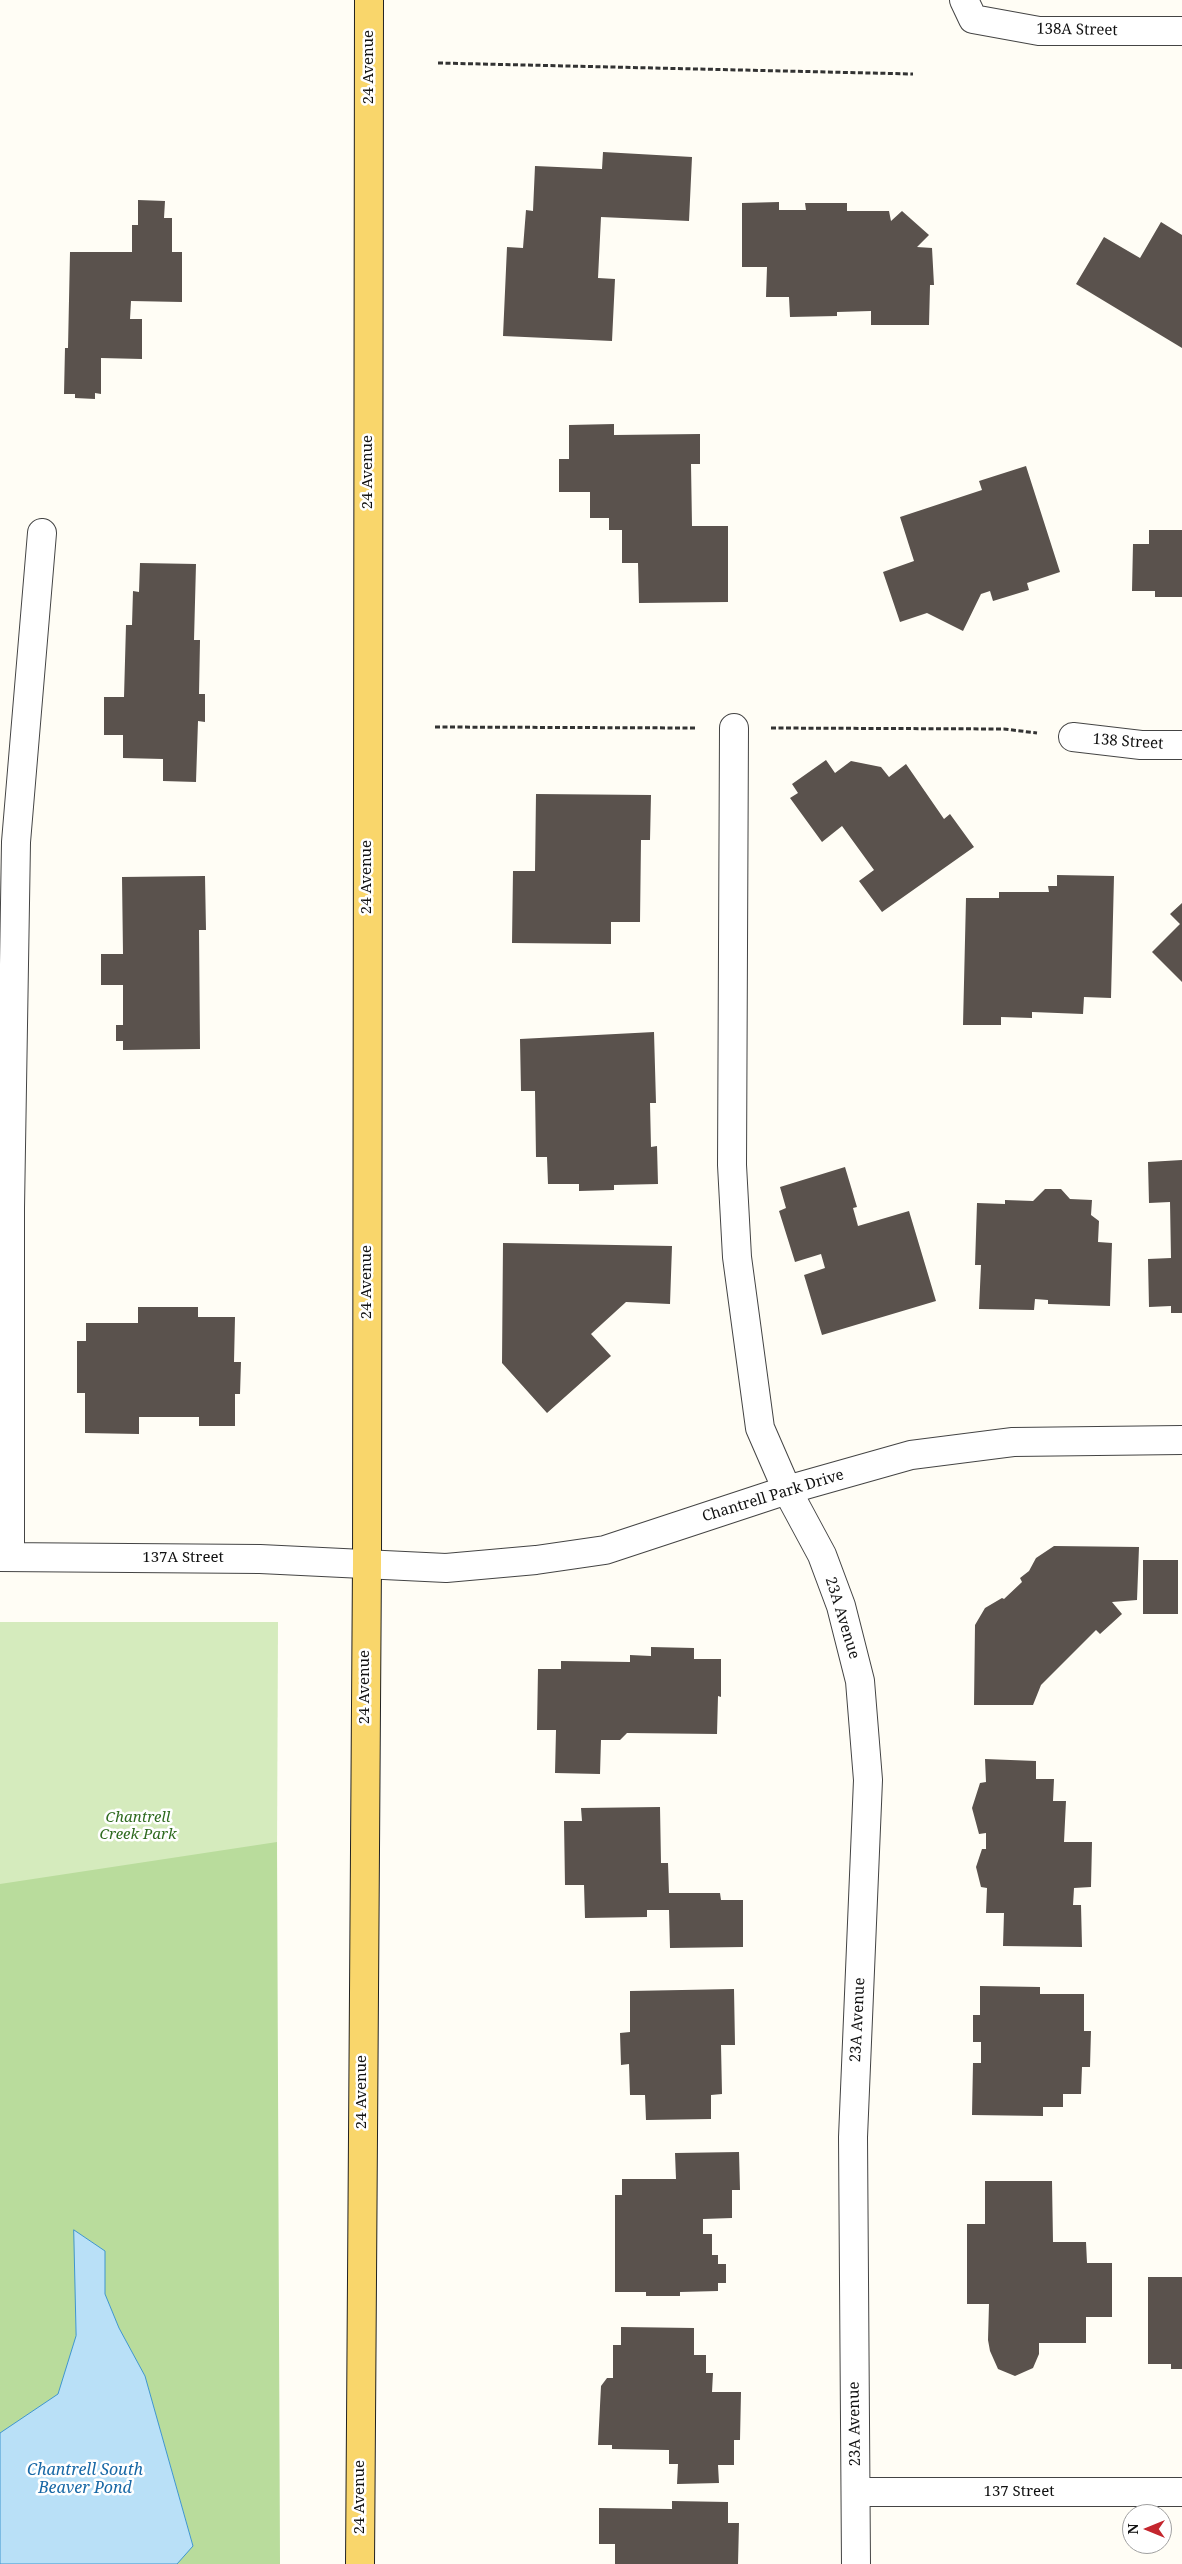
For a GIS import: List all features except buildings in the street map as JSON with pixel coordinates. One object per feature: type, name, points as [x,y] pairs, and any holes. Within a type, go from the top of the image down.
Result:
[{"type":"main road","name":"24 Avenue","points":[[360,2564],[367,1563],[369,0]]},
{"type":"street","name":"138A Street","points":[[969,10],[1039,31],[1182,31]]},
{"type":"street","points":[[5,1557],[16,842],[42,533]]},
{"type":"street","name":"23A Avenue","points":[[734,728],[734,1211],[760,1428],[787,1490],[822,1555],[841,1606],[860,1682],[868,1780],[852,2137],[856,2564]]},
{"type":"street","name":"138 Street","points":[[1073,737],[1141,744],[1182,745]]},
{"type":"street","name":"Chantrell Park Drive","points":[[367,1563],[446,1568],[536,1560],[606,1550],[787,1490],[911,1455],[1013,1442],[1182,1440]]},
{"type":"street","name":"137A Street","points":[[5,1557],[260,1559],[367,1563]]},
{"type":"street","name":"137 Street","points":[[856,2492],[1182,2492]]},
{"type":"path","points":[[438,63],[913,74]]},
{"type":"green space","name":"Chantrell Creek Park","points":[[0,1622],[278,1622],[274,2564],[0,2564]]},
{"type":"green space","name":"Chantrell Creek Park","points":[[277,1842],[280,2564],[177,2564],[193,2545],[145,2376],[119,2328],[105,2294],[105,2251],[74,2230],[76,2336],[58,2395],[0,2433],[0,1884]]},
{"type":"water","name":"Chantrell South Beaver Pond","points":[[74,2230],[105,2251],[105,2294],[119,2328],[145,2376],[193,2546],[177,2564],[0,2564],[0,2433],[58,2394],[76,2336]]}]
